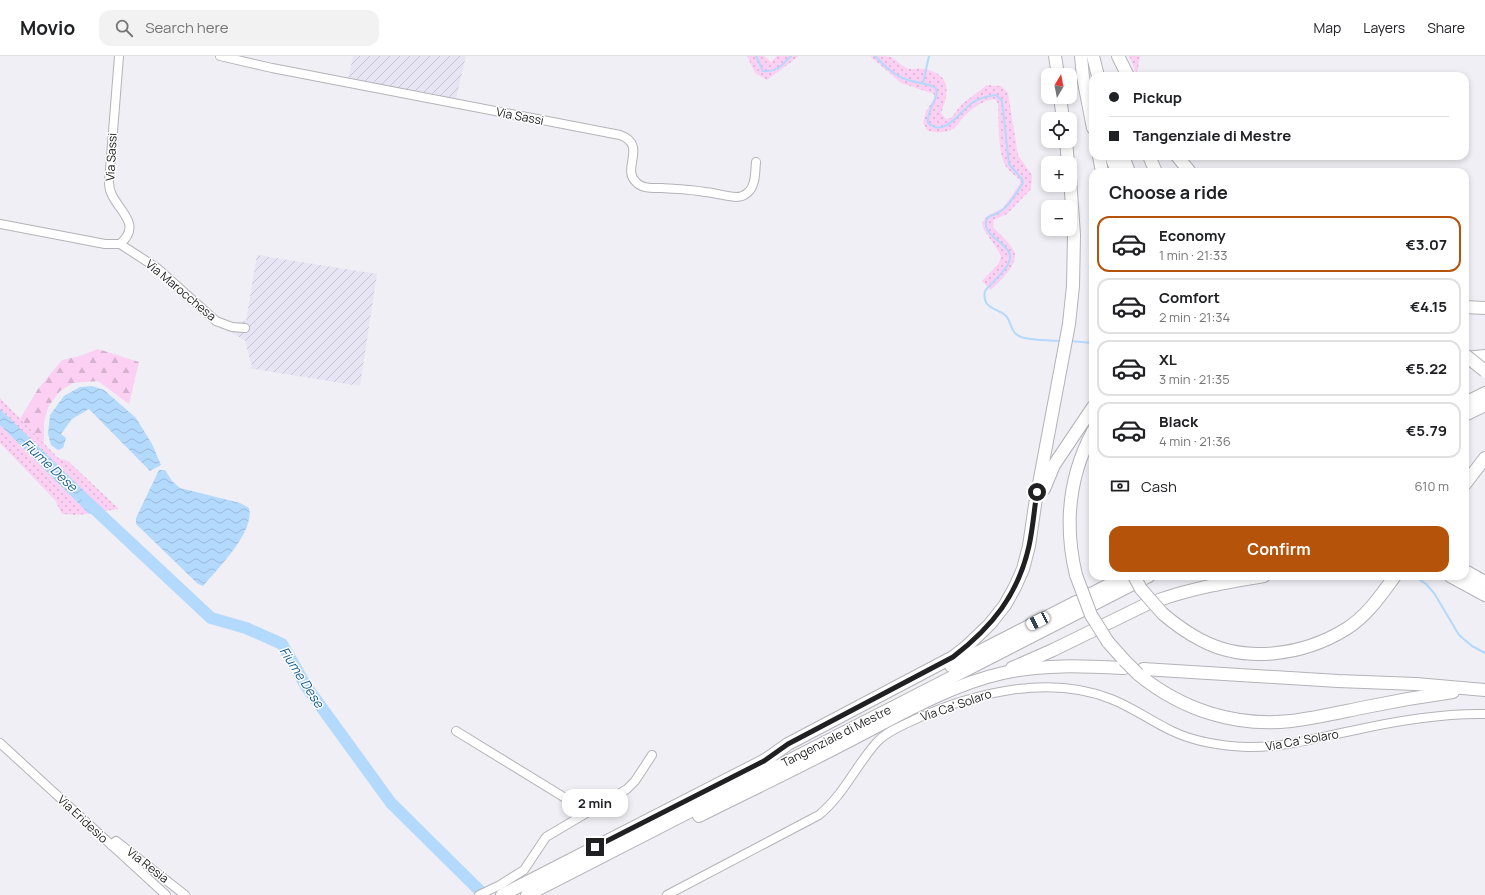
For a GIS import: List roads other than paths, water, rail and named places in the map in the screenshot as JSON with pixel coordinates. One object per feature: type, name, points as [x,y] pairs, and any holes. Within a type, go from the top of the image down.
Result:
[{"type":"highway","points":[[1055,56],[1057,68]]},
{"type":"highway","points":[[1082,56],[1089,83]]},
{"type":"highway","points":[[1082,56],[1083,77],[1089,108]]},
{"type":"highway","points":[[1093,56],[1097,72]]},
{"type":"highway","points":[[1117,56],[1122,72]]},
{"type":"highway","points":[[1117,56],[1126,72]]},
{"type":"highway","points":[[1180,160],[1187,168]]},
{"type":"highway","points":[[1033,526],[1035,505],[1069,324],[1073,286],[1074,235],[1071,192]]},
{"type":"highway","points":[[1469,307],[1485,308]]},
{"type":"highway","points":[[1469,358],[1485,356]]},
{"type":"highway","points":[[1469,358],[1485,371]]},
{"type":"highway","points":[[1469,401],[1485,393]]},
{"type":"highway","points":[[1469,413],[1485,405]]},
{"type":"highway","points":[[764,761],[788,744],[953,657],[990,624],[1011,595],[1026,560],[1033,526],[1044,490],[1054,465],[1089,413]]},
{"type":"highway","points":[[1089,439],[1077,470],[1070,504],[1070,537],[1076,575],[1091,615],[1124,664]]},
{"type":"highway","points":[[1469,479],[1485,458]]},
{"type":"highway","points":[[1469,574],[1485,582]]},
{"type":"highway","points":[[1091,600],[1135,580]]},
{"type":"highway","points":[[1137,580],[1141,589],[1163,614],[1181,629],[1202,641],[1225,649],[1248,653],[1271,654],[1286,652],[1320,642],[1346,629],[1366,612],[1393,580]]},
{"type":"highway","points":[[1159,600],[1216,584],[1240,580]]},
{"type":"highway","points":[[1457,580],[1485,595]]},
{"type":"highway","points":[[994,675],[1052,650],[1147,604]]},
{"type":"highway","name":"Tangenziale di Mestre","points":[[502,891],[1079,606],[527,895]]},
{"type":"highway","points":[[560,877],[572,877],[744,794],[929,700],[962,685],[1013,671],[1124,664],[1141,671],[1169,696],[1197,709],[1228,718],[1258,722],[1293,720],[1466,689]]},
{"type":"highway","points":[[1141,671],[1410,684],[1485,690]]},
{"type":"street","name":"Via Sassi","points":[[117,244],[128,235],[129,225],[126,215],[111,194],[109,182],[119,56]]},
{"type":"street","name":"Via Sassi","points":[[220,56],[272,68],[620,135],[628,139],[633,145],[634,153],[631,173],[633,179],[638,184],[647,187],[688,190],[740,197],[748,193],[751,189],[756,162]]},
{"type":"street","name":"Via Marocchesa","points":[[0,224],[117,244],[157,268],[216,321],[232,327],[245,328]]},
{"type":"street","name":"Via Ca' Solaro","points":[[667,895],[818,815],[837,797],[873,746],[884,736],[938,710],[988,693],[1014,689],[1048,687],[1090,692],[1112,699],[1160,725],[1185,736],[1216,744],[1248,747],[1289,744],[1416,718],[1485,714]]},
{"type":"street","points":[[456,731],[588,812]]},
{"type":"street","name":"Via Eridesio","points":[[0,743],[166,895]]},
{"type":"street","points":[[480,895],[502,891],[524,870],[546,837],[627,789],[635,782],[652,755]]},
{"type":"street","name":"Via Resia","points":[[111,845],[116,840],[185,895]]},
{"type":"water","points":[[92,386],[104,390],[136,418],[152,444],[161,465],[150,471],[89,409],[72,419],[61,434],[66,438],[63,448],[58,450],[51,445],[48,434],[50,415],[64,396],[80,387]]},
{"type":"water","points":[[0,409],[105,511],[89,514],[0,425]]},
{"type":"water","points":[[159,470],[165,470],[172,481],[180,488],[240,503],[249,508],[249,518],[241,538],[226,560],[203,586],[198,584],[136,524],[136,518]]},
{"type":"waterway","points":[[756,56],[763,71],[775,70],[791,56]]},
{"type":"waterway","points":[[875,56],[898,76],[936,88],[936,96],[928,118],[928,123],[934,127],[940,127],[952,122],[967,107],[980,99],[996,95],[1002,101],[1009,164],[1022,179],[1023,183],[1005,208],[988,217],[986,224],[987,230],[1003,245],[1010,255],[1007,266],[985,291],[986,302],[992,308],[1004,314],[1007,317],[1013,331],[1021,337],[1062,341]]},
{"type":"waterway","points":[[923,83],[929,56]]},
{"type":"waterway","points":[[1070,341],[1089,343]]},
{"type":"waterway","name":"Fiume Dese","points":[[87,502],[211,618],[246,628],[282,644],[306,686],[391,803],[484,895]]},
{"type":"waterway","points":[[1420,580],[1434,593],[1459,635],[1472,646],[1485,653]]}]
